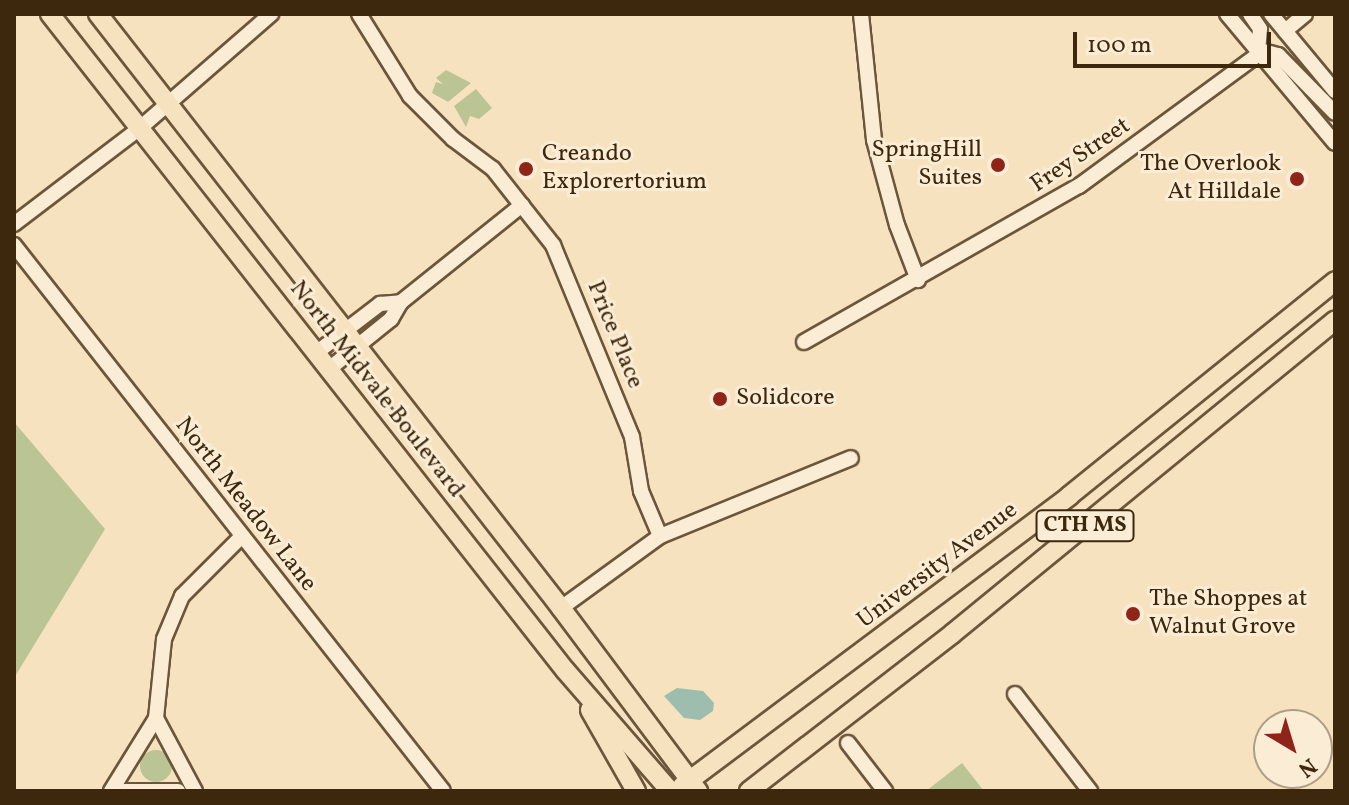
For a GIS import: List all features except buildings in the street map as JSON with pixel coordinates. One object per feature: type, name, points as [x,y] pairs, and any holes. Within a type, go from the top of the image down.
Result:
[{"type":"main road","name":"North Midvale Boulevard","points":[[50,14],[565,670],[681,789]]},
{"type":"main road","name":"North Midvale Boulevard","points":[[98,14],[561,608],[676,761],[681,789]]},
{"type":"main road","name":"University Avenue","points":[[681,789],[1099,473],[1335,281]]},
{"type":"main road","name":"CTH MS","points":[[749,791],[975,616],[1335,320]]},
{"type":"main road","points":[[565,670],[636,791]]},
{"type":"street","points":[[14,224],[140,128],[271,14]]},
{"type":"street","name":"Price Place","points":[[359,14],[410,96],[453,139],[493,169],[559,256],[632,437],[641,491],[660,536]]},
{"type":"street","points":[[861,14],[874,140],[918,280]]},
{"type":"street","points":[[1227,14],[1335,143]]},
{"type":"street","points":[[1250,14],[1260,29],[1258,53]]},
{"type":"street","points":[[1271,14],[1335,91]]},
{"type":"street","points":[[1285,31],[1305,14]]},
{"type":"street","points":[[1258,53],[1278,55],[1335,113]]},
{"type":"street","name":"Frey Street","points":[[804,342],[1079,186],[1258,53]]},
{"type":"street","points":[[329,369],[391,319],[401,302],[522,205]]},
{"type":"street","name":"North Meadow Lane","points":[[14,245],[443,791]]},
{"type":"street","points":[[316,353],[380,304],[401,302]]},
{"type":"street","points":[[561,608],[660,536],[851,458]]},
{"type":"street","points":[[111,791],[156,718],[159,663],[172,617],[198,576],[242,536]]},
{"type":"street","points":[[1015,694],[1090,791]]},
{"type":"street","points":[[156,718],[195,791]]},
{"type":"street","points":[[848,743],[885,791]]},
{"type":"street","points":[[124,791],[178,791]]},
{"type":"green space","points":[[446,70],[471,83],[448,102],[432,93],[436,82],[443,84],[436,78]]},
{"type":"green space","points":[[476,89],[492,108],[479,119],[470,116],[466,127],[454,106]]},
{"type":"green space","points":[[14,422],[105,529],[14,678]]},
{"type":"green space","points":[[156,750],[167,755],[172,766],[167,777],[156,782],[145,777],[140,766],[145,755]]},
{"type":"green space","points":[[962,763],[984,791],[926,791]]},
{"type":"shaded area","points":[[677,688],[703,691],[714,703],[713,711],[700,720],[684,718],[664,696]]},
{"type":"place","name":"SpringHill Suites","points":[[998,165]]},
{"type":"place","name":"Creando Explorertorium","points":[[526,169]]},
{"type":"place","name":"The Overlook At Hilldale","points":[[1297,179]]},
{"type":"place","name":"Solidcore","points":[[720,399]]},
{"type":"place","name":"The Shoppes at Walnut Grove","points":[[1133,614]]}]
